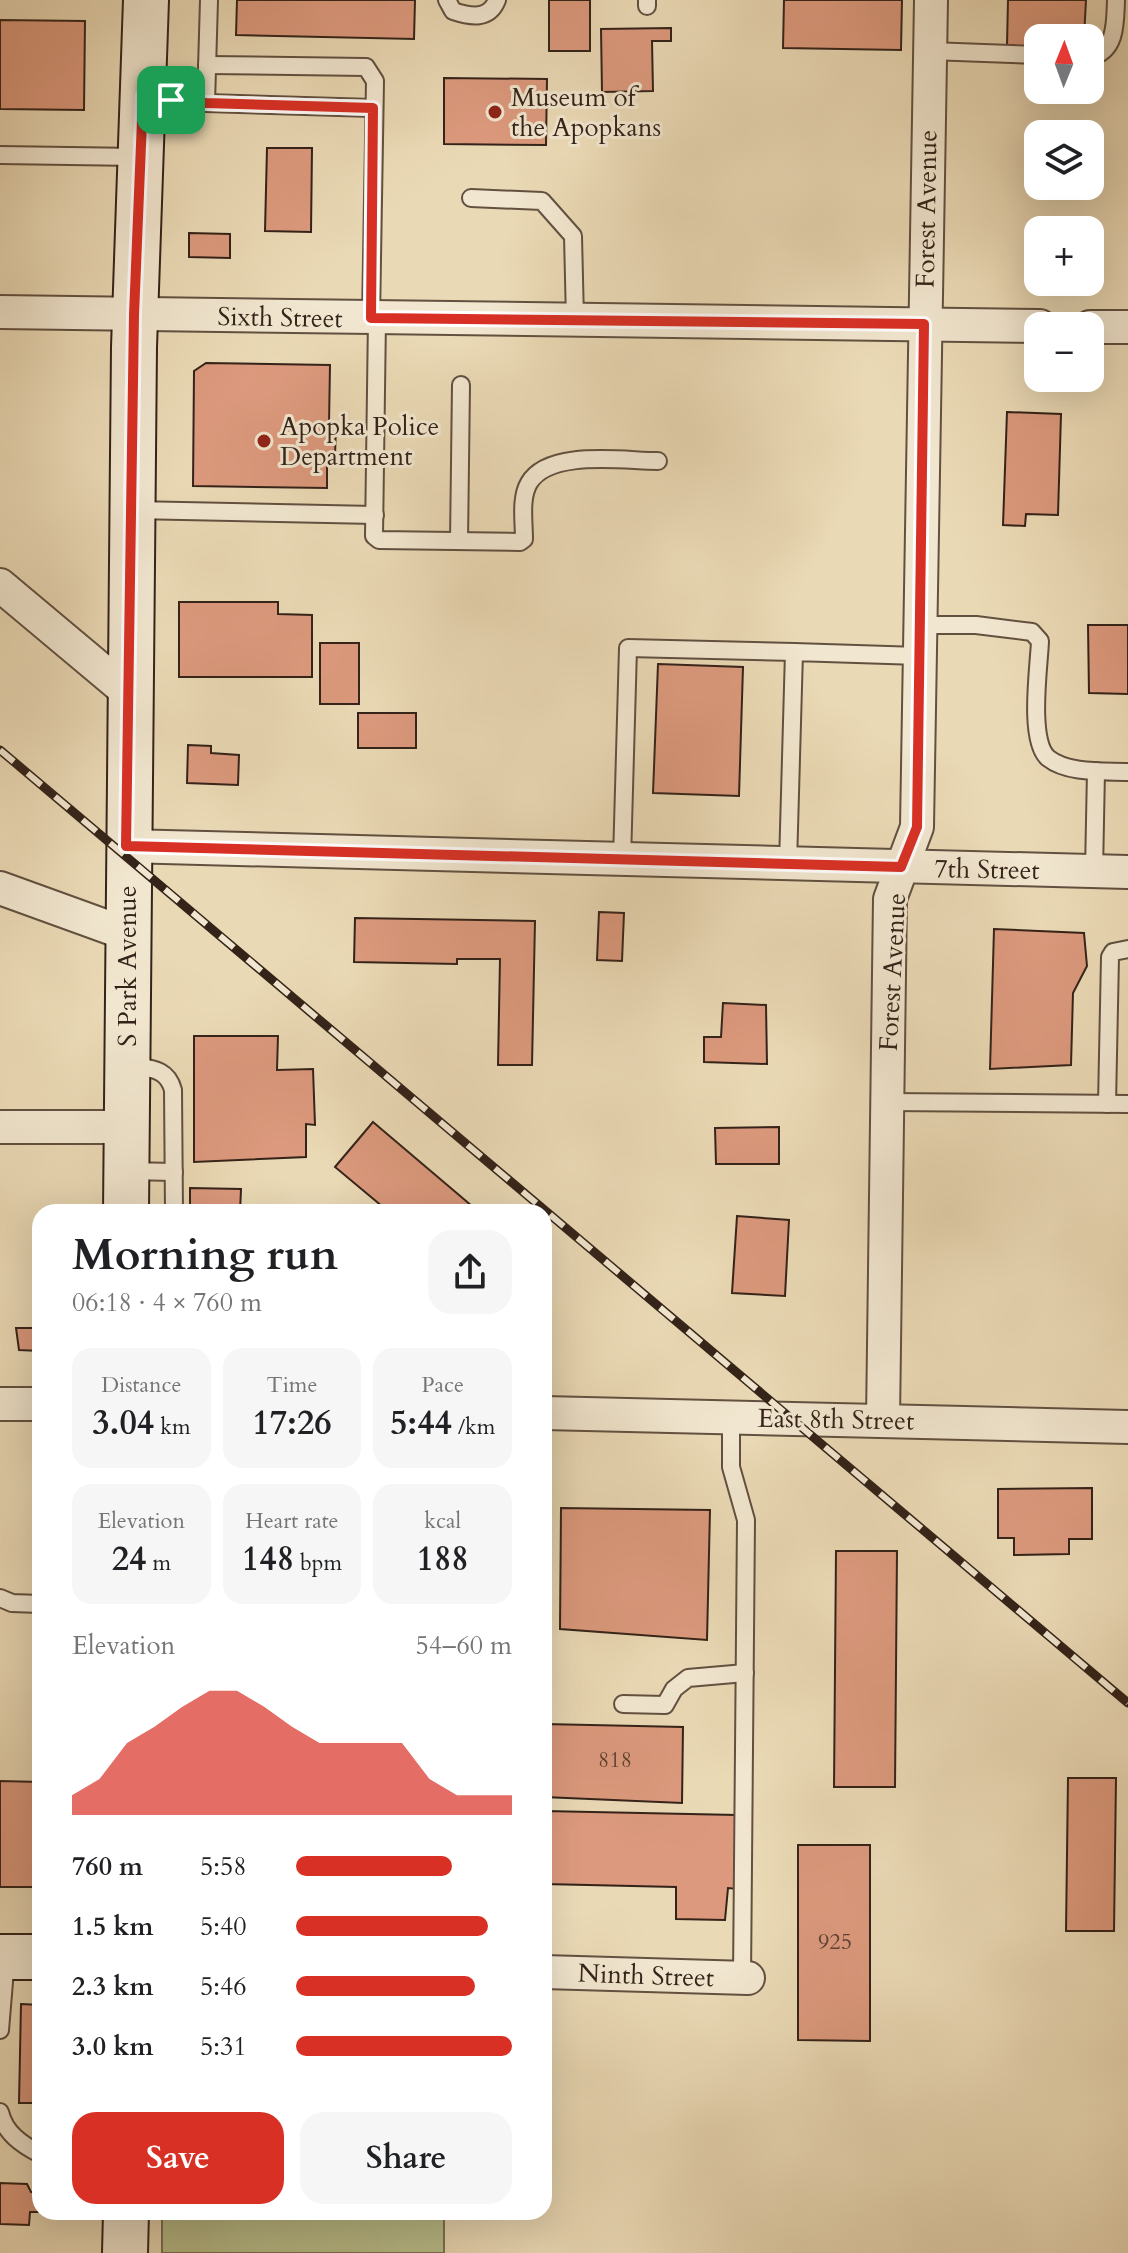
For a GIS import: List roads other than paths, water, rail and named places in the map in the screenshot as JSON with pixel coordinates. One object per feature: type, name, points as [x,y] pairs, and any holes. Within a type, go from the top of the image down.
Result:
[{"type":"main road","name":"S Park Avenue","points":[[126,1192],[126,846],[134,315],[146,0]]},
{"type":"main road","points":[[125,2253],[126,2220]]},
{"type":"street","name":"Forest Avenue","points":[[883,1420],[890,899],[917,827],[931,0]]},
{"type":"street","name":"Sixth Street","points":[[0,312],[1024,326]]},
{"type":"street","points":[[1104,327],[1128,327]]},
{"type":"street","points":[[0,585],[130,694]]},
{"type":"street","name":"7th Street","points":[[126,846],[1128,872]]},
{"type":"street","points":[[0,888],[127,934]]},
{"type":"street","points":[[0,1127],[127,1127]]},
{"type":"street","points":[[0,1404],[32,1404]]},
{"type":"street","name":"East 8th Street","points":[[552,1413],[1128,1427]]},
{"type":"street","name":"Ninth Street","points":[[552,1972],[745,1978]]},
{"type":"lane","points":[[206,103],[209,0]]},
{"type":"lane","points":[[447,0],[453,11],[468,16],[483,16],[493,10],[497,0]]},
{"type":"lane","points":[[1104,51],[1112,40],[1116,0]]},
{"type":"lane","points":[[930,51],[1024,54]]},
{"type":"lane","points":[[207,65],[366,67],[375,81],[374,536],[379,540],[520,542],[529,483],[543,470],[562,460],[658,461]]},
{"type":"lane","points":[[143,96],[206,103],[373,108]]},
{"type":"lane","points":[[0,155],[140,157]]},
{"type":"lane","points":[[471,198],[542,201],[559,216],[573,236],[575,320]]},
{"type":"lane","points":[[459,541],[461,385]]},
{"type":"lane","points":[[132,510],[375,515]]},
{"type":"lane","points":[[622,860],[628,648],[794,652],[920,640],[976,625],[1032,632],[1040,641],[1037,734],[1047,757],[1063,766],[1128,772]]},
{"type":"lane","points":[[788,864],[794,652]]},
{"type":"lane","points":[[1094,871],[1096,771]]},
{"type":"lane","points":[[1107,1104],[1110,957],[1113,952],[1128,949]]},
{"type":"lane","points":[[126,1065],[161,1070],[170,1077],[173,1090],[174,1204]]},
{"type":"lane","points":[[887,1102],[1128,1104]]},
{"type":"lane","points":[[126,1192],[174,1172]]},
{"type":"lane","points":[[731,1416],[731,1467],[746,1520],[745,1978]]},
{"type":"lane","points":[[0,1598],[12,1603],[32,1604]]},
{"type":"lane","points":[[623,1704],[665,1705],[674,1689],[688,1678],[745,1673]]},
{"type":"lane","points":[[0,2030],[15,1957]]},
{"type":"lane","points":[[0,2112],[3,2125],[21,2144],[32,2150]]},
{"type":"railway","points":[[0,750],[537,1204]]},
{"type":"railway","points":[[552,1216],[1128,1703]]},
{"type":"place","name":"Museum of the Apopkans","points":[[495,112]]},
{"type":"place","name":"Apopka Police Department","points":[[264,441]]}]
